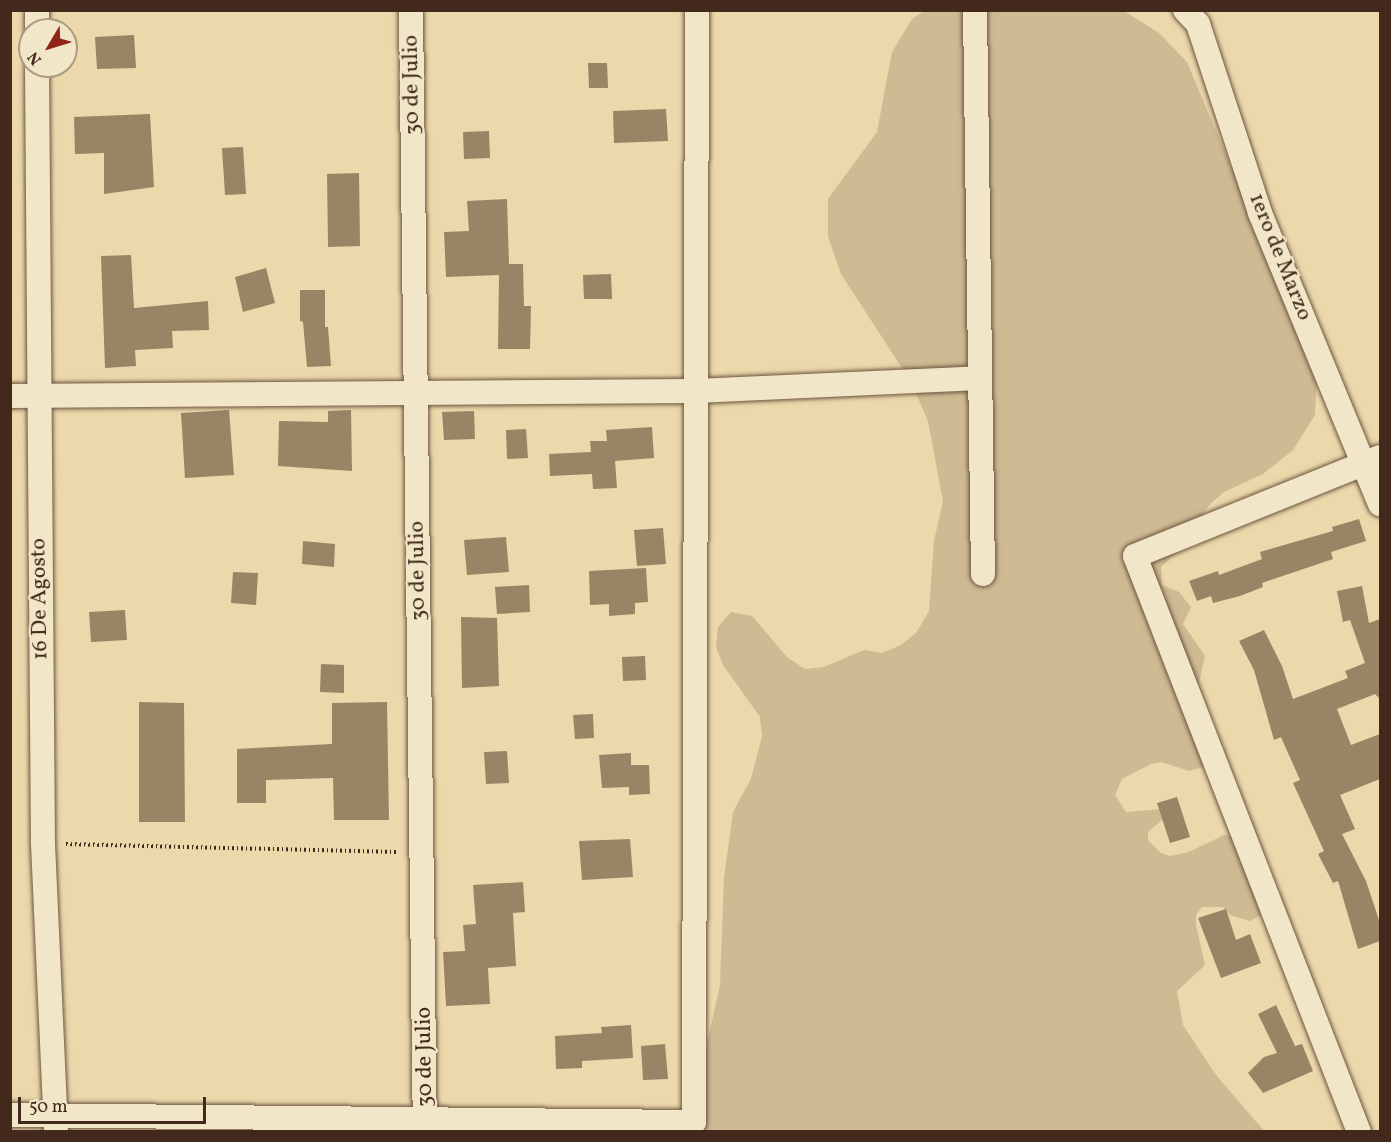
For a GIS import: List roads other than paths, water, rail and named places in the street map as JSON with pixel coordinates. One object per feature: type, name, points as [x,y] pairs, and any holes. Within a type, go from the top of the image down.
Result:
[{"type":"street","name":"30 de Julio","points":[[411,10],[425,1126]]},
{"type":"street","points":[[10,1115],[56,1123],[425,1126],[694,1122],[697,10]]},
{"type":"street","points":[[975,10],[983,574]]},
{"type":"street","name":"1ero de Marzo","points":[[1185,10],[1198,24],[1260,213],[1372,460],[1380,504]]},
{"type":"street","name":"16 De Agosto","points":[[37,78],[43,844],[56,1123]]},
{"type":"street","points":[[10,396],[416,391],[696,391],[980,378]]},
{"type":"street","points":[[1359,1131],[1135,556],[1372,460]]}]
